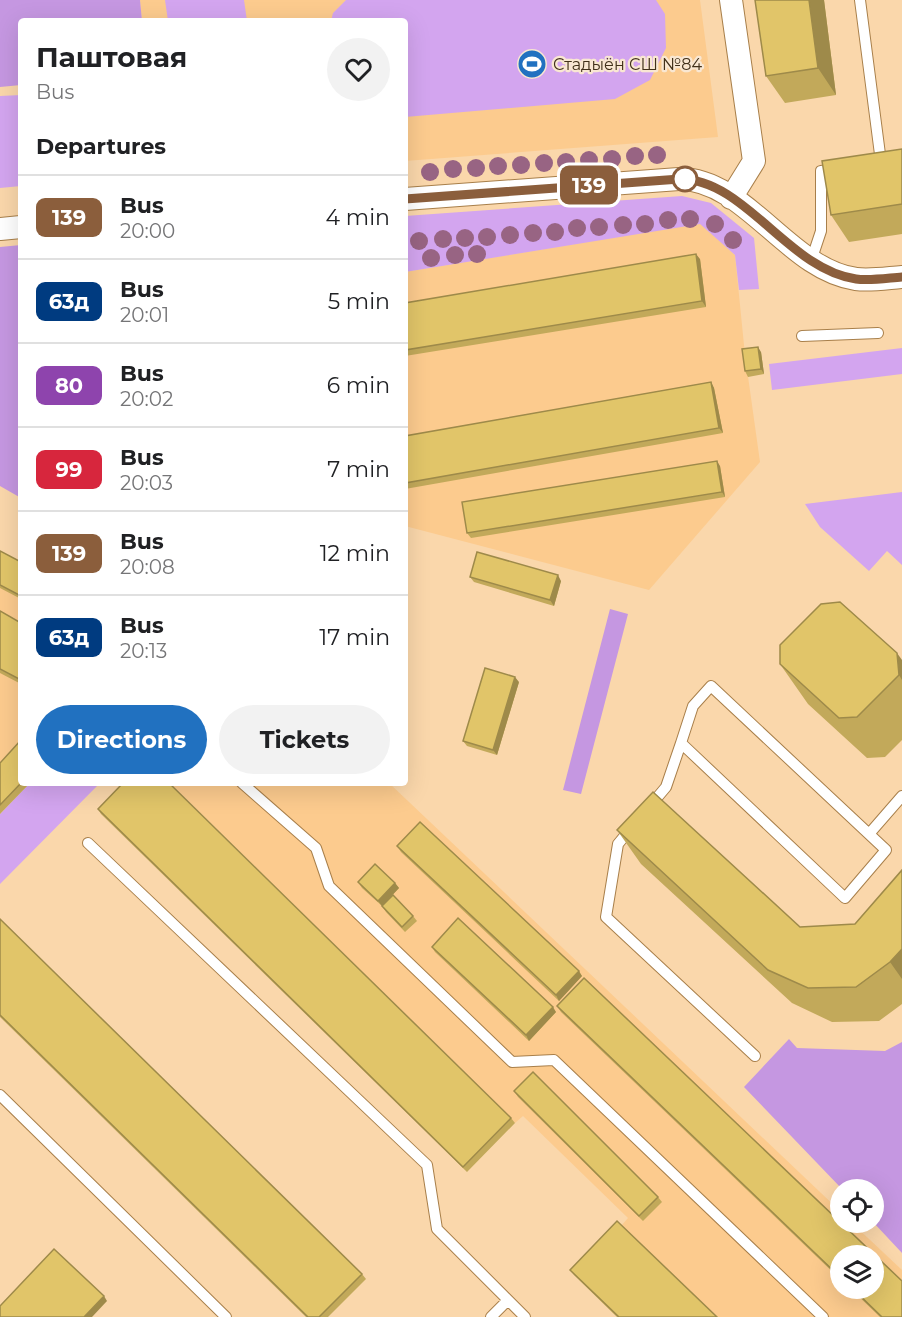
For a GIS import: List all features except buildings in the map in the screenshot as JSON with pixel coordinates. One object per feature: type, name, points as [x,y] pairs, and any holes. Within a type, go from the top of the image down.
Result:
[{"type":"street","points":[[731,0],[754,161],[731,198]]},
{"type":"street","points":[[408,199],[680,179],[708,183],[731,198],[811,261],[856,279],[902,277]]},
{"type":"street","points":[[0,229],[18,227]]},
{"type":"lane","points":[[860,0],[882,162]]},
{"type":"lane","points":[[811,261],[821,231],[821,171],[843,168]]},
{"type":"lane","points":[[802,336],[878,333]]},
{"type":"lane","points":[[681,743],[845,898],[886,850],[711,686],[693,706],[666,787],[618,844],[606,917],[755,1056]]},
{"type":"lane","points":[[245,786],[316,848],[329,886],[512,1062],[554,1060],[823,1317]]},
{"type":"lane","points":[[869,834],[902,796]]},
{"type":"lane","points":[[88,843],[427,1165],[437,1229],[525,1317]]},
{"type":"lane","points":[[0,1095],[226,1317]]},
{"type":"lane","points":[[492,1317],[508,1300]]},
{"type":"shaded area","points":[[0,0],[140,0],[142,18],[18,18],[18,85],[0,87]]},
{"type":"shaded area","points":[[140,0],[700,0],[718,137],[408,161],[408,18],[142,18]]},
{"type":"shaded area","points":[[165,0],[244,0],[247,18],[168,18]]},
{"type":"shaded area","name":"Стадыён СШ №84","points":[[346,0],[656,0],[665,14],[666,48],[650,80],[615,99],[408,117],[408,18],[332,18],[333,13]]},
{"type":"shaded area","points":[[18,95],[18,186],[0,188],[0,96]]},
{"type":"shaded area","points":[[682,196],[711,203],[754,238],[759,289],[739,290],[735,255],[700,224],[408,272],[408,216]]},
{"type":"shaded area","points":[[700,223],[735,255],[745,355],[760,462],[649,590],[408,527],[408,272]]},
{"type":"shaded area","points":[[18,245],[18,496],[0,486],[0,247]]},
{"type":"shaded area","points":[[902,348],[902,374],[772,390],[769,364]]},
{"type":"shaded area","points":[[902,492],[902,565],[887,551],[869,571],[820,527],[805,504]]},
{"type":"shaded area","points":[[0,554],[18,563],[19,786],[0,814]]},
{"type":"shaded area","points":[[610,609],[628,614],[581,794],[563,790]]},
{"type":"shaded area","points":[[27,786],[97,786],[0,884],[0,814]]},
{"type":"shaded area","points":[[173,786],[392,786],[830,1202],[830,1233],[863,1233],[875,1245],[830,1245],[830,1299],[884,1299],[884,1253],[902,1270],[902,1317],[715,1317],[621,1226],[628,1218],[523,1116],[515,1123]]},
{"type":"shaded area","points":[[789,1039],[797,1048],[885,1051],[902,1042],[902,1253],[883,1233],[884,1179],[832,1179],[744,1087]]},
{"type":"bus line","name":"139","points":[[408,199],[680,179],[697,180],[724,192],[811,261],[834,272],[856,279],[902,277]]},
{"type":"place","name":"Стадыён СШ №84","points":[[532,64]]}]
